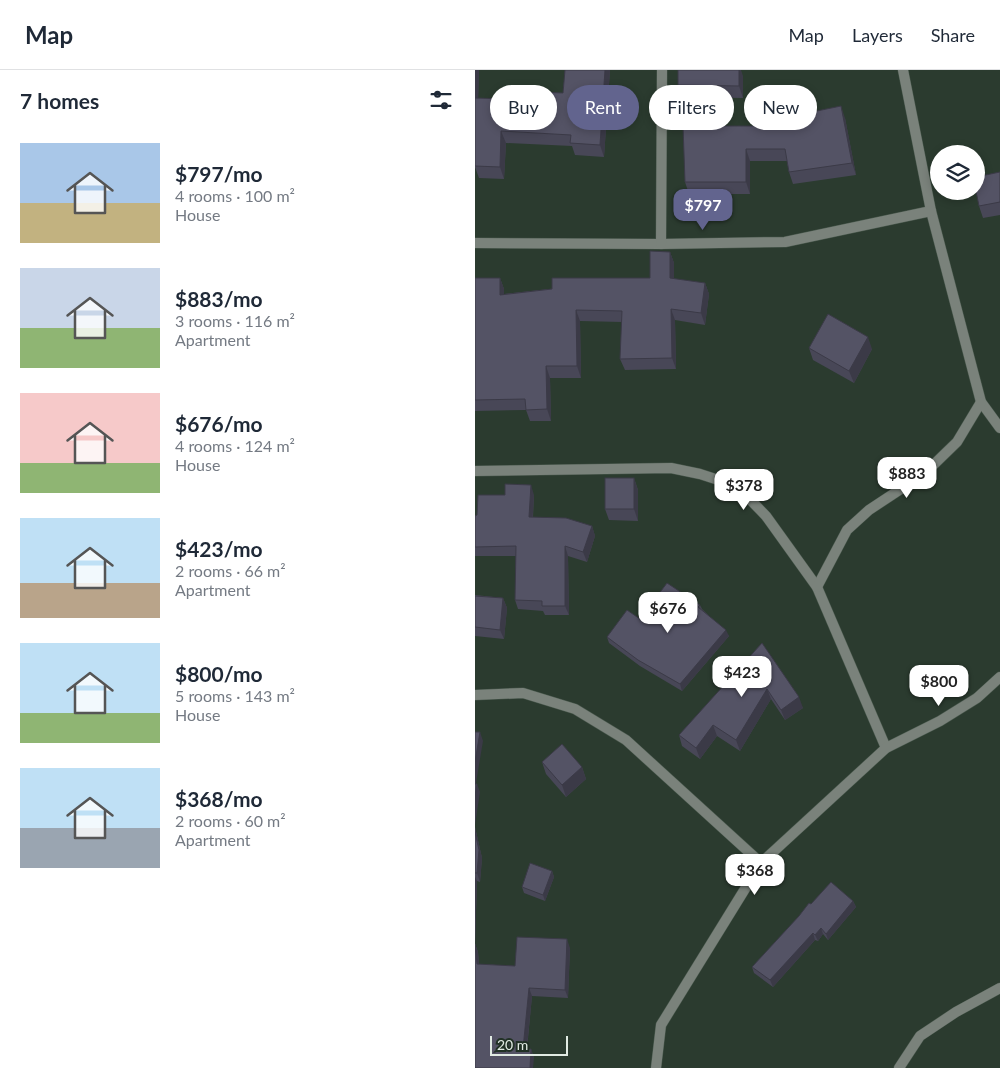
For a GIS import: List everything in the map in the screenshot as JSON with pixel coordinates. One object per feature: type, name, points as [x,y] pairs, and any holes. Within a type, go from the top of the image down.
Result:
[{"type":"street","points":[[661,244],[662,70]]},
{"type":"street","points":[[903,70],[931,211],[981,402],[1000,428]]},
{"type":"street","points":[[475,243],[661,244],[785,242],[931,211]]},
{"type":"street","points":[[817,587],[847,530],[869,510],[925,473],[957,442],[981,402]]},
{"type":"street","points":[[475,471],[671,468],[700,474],[737,486],[766,516],[817,587],[886,748]]},
{"type":"street","points":[[657,1068],[661,1025],[761,862],[886,748],[940,721],[977,698],[1000,677]]},
{"type":"street","points":[[475,695],[523,693],[575,709],[626,740],[761,862]]},
{"type":"street","points":[[899,1068],[921,1036],[956,1012],[1000,988]]},
{"type":"building","points":[[565,70],[605,70],[604,85],[567,85],[567,130],[601,130],[600,145],[570,143],[571,135],[501,131],[500,167],[475,166],[475,98],[490,98],[490,130],[557,130],[557,93],[563,93]]},
{"type":"building","points":[[678,70],[739,70],[739,86],[678,85]]},
{"type":"building","points":[[841,106],[852,163],[789,172],[785,149],[746,149],[746,182],[685,182],[683,130],[734,130],[734,126],[744,126],[744,130],[817,130],[817,111]]},
{"type":"building","points":[[1000,172],[1000,202],[979,206],[978,200],[985,200],[985,175]]},
{"type":"building","points":[[650,251],[670,252],[670,278],[705,283],[701,313],[671,309],[672,358],[620,359],[622,311],[576,310],[577,366],[546,366],[547,409],[526,410],[525,399],[475,400],[475,278],[500,278],[500,295],[552,289],[552,278],[650,278]]},
{"type":"building","points":[[828,314],[868,337],[849,371],[809,348]]},
{"type":"building","points":[[605,478],[634,478],[634,509],[605,509]]},
{"type":"building","points":[[505,484],[531,485],[529,517],[566,518],[592,526],[583,552],[565,546],[565,606],[542,606],[542,601],[515,600],[516,546],[475,547],[475,516],[477,515],[478,495],[505,495]]},
{"type":"building","points":[[667,583],[700,605],[698,607],[726,630],[680,684],[638,660],[607,637],[627,610],[640,619]]},
{"type":"building","points":[[475,596],[503,598],[500,630],[475,627]]},
{"type":"building","points":[[762,643],[799,697],[781,710],[767,689],[736,740],[713,725],[696,748],[679,735]]},
{"type":"building","points":[[475,732],[480,732],[475,762]]},
{"type":"building","points":[[562,744],[582,767],[562,785],[542,762]]},
{"type":"building","points":[[475,832],[479,850],[477,873],[475,873]]},
{"type":"building","points":[[530,863],[552,871],[543,895],[522,887]]},
{"type":"building","points":[[831,882],[853,901],[826,934],[821,928],[815,935],[813,933],[770,980],[752,967],[809,903],[811,904]]},
{"type":"building","points":[[517,937],[567,939],[565,990],[529,988],[523,1049],[531,1049],[530,1068],[475,1068],[475,944],[477,964],[515,966]]}]
